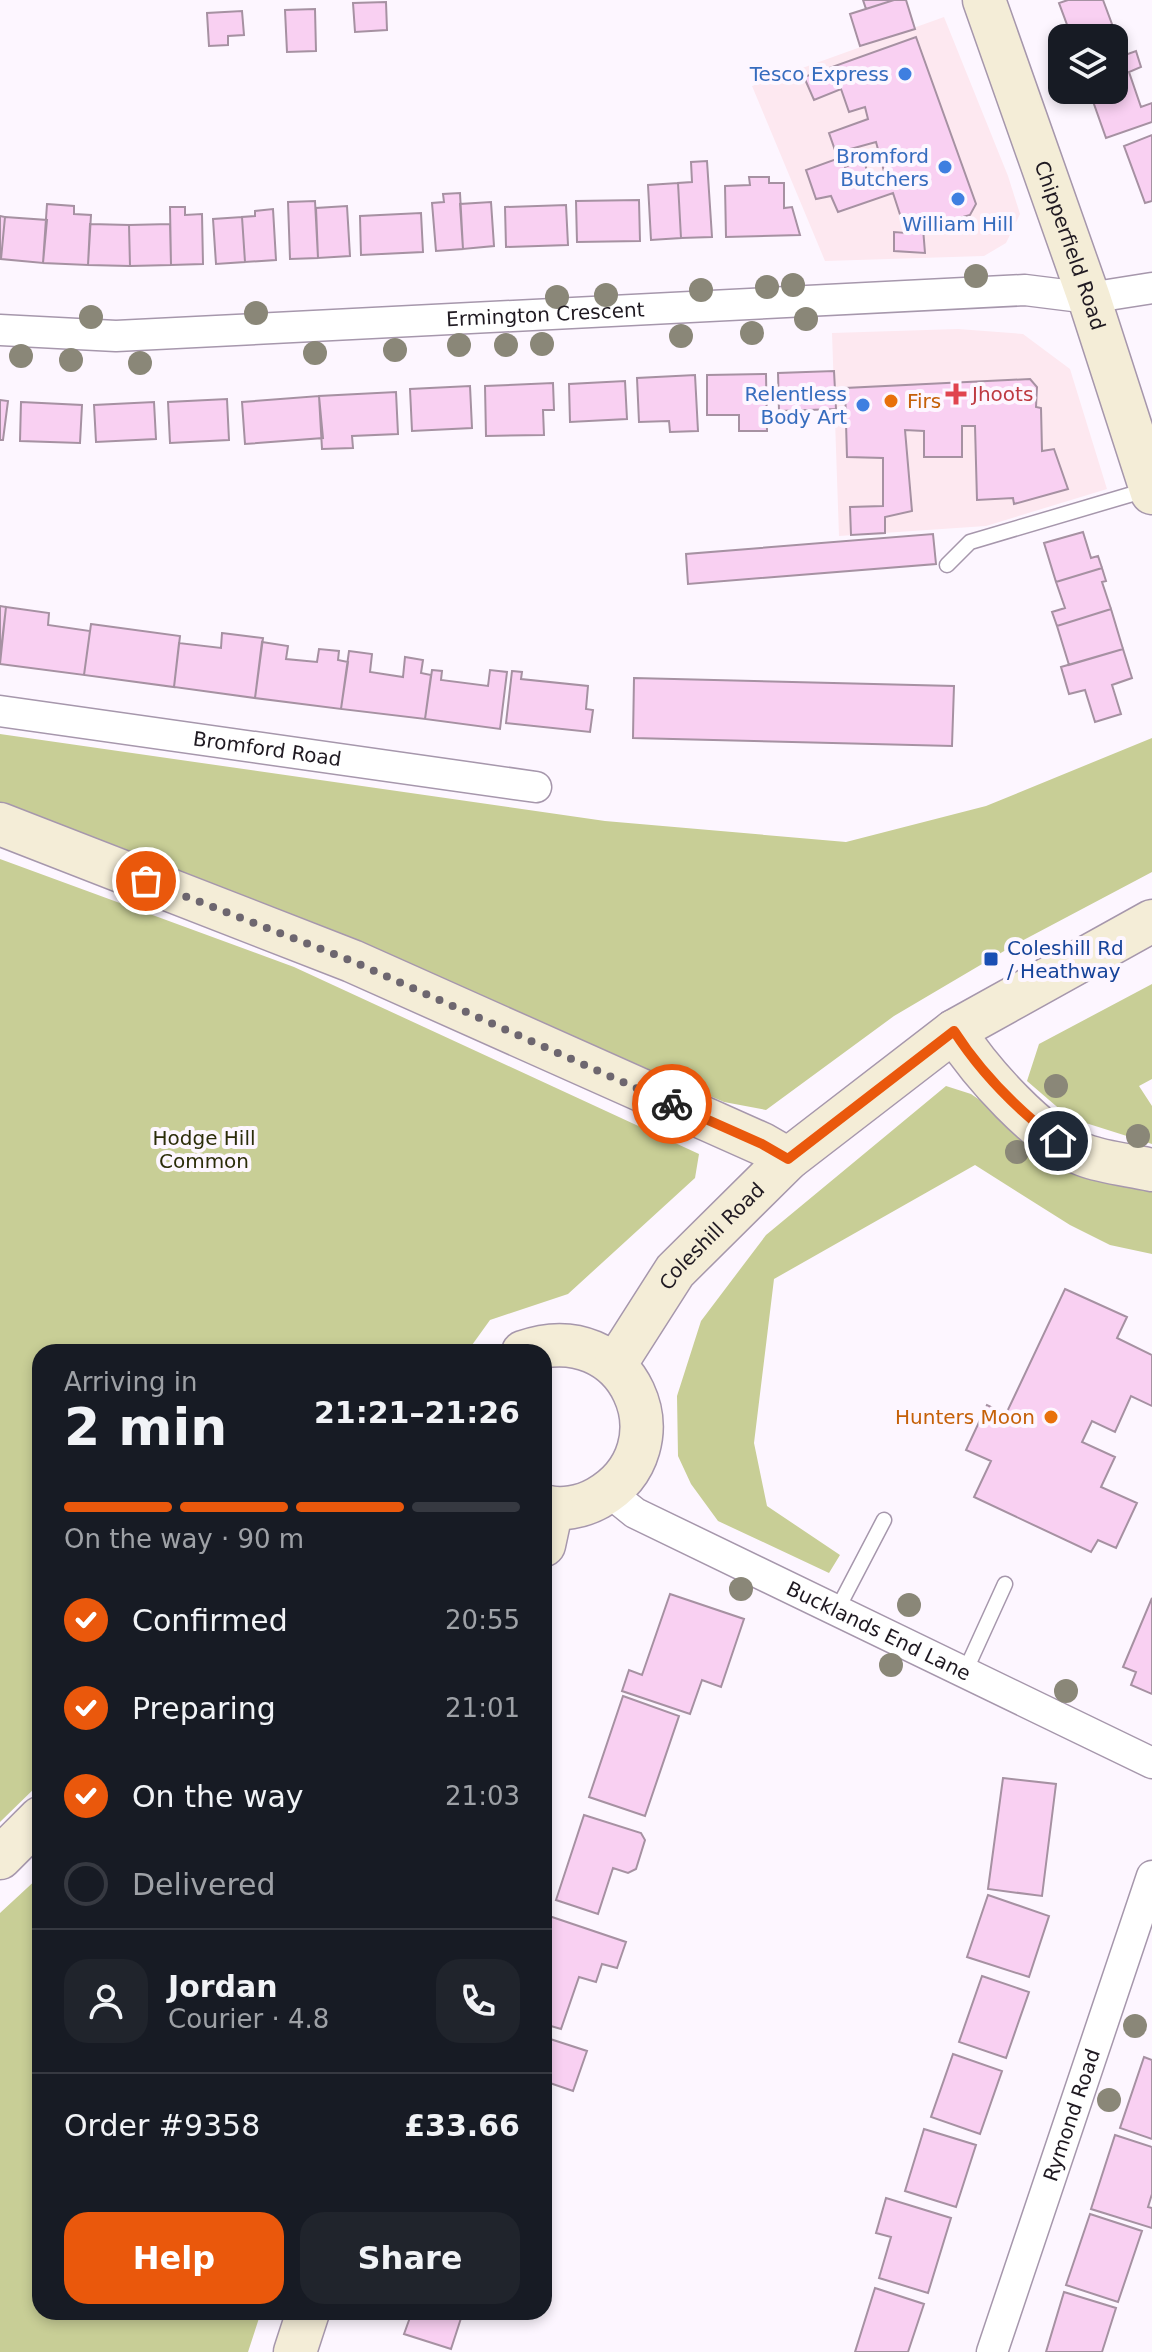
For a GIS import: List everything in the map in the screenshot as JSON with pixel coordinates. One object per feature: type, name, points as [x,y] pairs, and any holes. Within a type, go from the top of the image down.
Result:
[{"type":"street","name":"Chipperfield Road","points":[[984,0],[1089,298],[1151,491]]},
{"type":"street","name":"Ermington Crescent","points":[[0,330],[116,336],[1025,290],[1089,298],[1152,288]]},
{"type":"street","name":"Bromford Road","points":[[0,711],[536,787]]},
{"type":"street","points":[[0,824],[352,961],[762,1144],[788,1159]]},
{"type":"street","name":"Coleshill Road","points":[[615,1365],[675,1271],[788,1159],[954,1031],[1152,921]]},
{"type":"street","points":[[954,1031],[971,1058],[1032,1121],[1058,1141],[1084,1155],[1152,1170]]},
{"type":"street","points":[[552,1344],[570,1344],[594,1351],[615,1365],[633,1388],[641,1415],[640,1444],[629,1471],[609,1492],[552,1517]]},
{"type":"street","name":"Bucklands End Lane","points":[[609,1492],[635,1513],[1152,1763]]},
{"type":"street","points":[[0,1858],[32,1826]]},
{"type":"street","name":"Rymond Road","points":[[992,2352],[1152,1876]]},
{"type":"street","points":[[295,2352],[305,2320]]},
{"type":"lane","points":[[947,565],[970,542],[1151,491]]},
{"type":"lane","points":[[837,1610],[884,1520]]},
{"type":"lane","points":[[964,1674],[1005,1584]]},
{"type":"shaded area","points":[[944,17],[1008,176],[1020,214],[1006,243],[984,256],[825,261],[752,86]]},
{"type":"shaded area","points":[[958,329],[1023,334],[1070,369],[1107,489],[986,526],[839,536],[832,333]]},
{"type":"green space","points":[[0,734],[605,821],[846,842],[986,806],[1152,738],[1152,872],[1016,944],[894,1016],[766,1110],[724,1102],[315,927],[0,807]]},
{"type":"green space","name":"Hodge Hill Common","points":[[0,859],[294,967],[699,1154],[695,1178],[568,1294],[490,1320],[473,1344],[32,1344],[32,1791],[0,1822]]},
{"type":"green space","points":[[1152,984],[1152,1079],[1139,1086],[1152,1106],[1152,1144],[1070,1118],[1027,1081],[1039,1044]]},
{"type":"green space","points":[[946,1086],[971,1094],[1000,1114],[1152,1183],[1152,1254],[1110,1245],[1070,1225],[975,1165],[774,1279],[754,1443],[767,1506],[840,1555],[829,1573],[718,1521],[691,1484],[678,1456],[677,1396],[701,1321],[766,1235]]},
{"type":"green space","points":[[32,1883],[32,2320],[258,2320],[248,2352],[0,2352],[0,1913]]},
{"type":"building","points":[[863,0],[894,0],[866,9]]},
{"type":"building","points":[[894,0],[906,0],[915,29],[860,46],[850,14]]},
{"type":"building","points":[[1103,0],[1112,24],[1067,24],[1059,3]]},
{"type":"building","points":[[386,2],[387,30],[355,32],[353,3]]},
{"type":"building","points":[[315,9],[316,51],[287,52],[285,10]]},
{"type":"building","points":[[242,11],[244,35],[228,36],[228,45],[209,46],[207,13]]},
{"type":"building","points":[[916,37],[976,204],[970,215],[923,228],[925,253],[894,251],[894,232],[906,233],[893,193],[838,212],[831,196],[816,199],[806,170],[842,157],[845,167],[863,160],[871,180],[885,175],[876,142],[836,153],[829,133],[868,119],[865,107],[849,112],[841,89],[814,100],[804,77]]},
{"type":"building","points":[[1136,51],[1141,67],[1129,72],[1141,107],[1152,103],[1152,122],[1106,138],[1094,104],[1128,104],[1128,54]]},
{"type":"building","points":[[1152,135],[1152,201],[1145,203],[1124,146]]},
{"type":"building","points":[[707,161],[712,237],[681,238],[678,183],[692,182],[691,162]]},
{"type":"building","points":[[749,177],[769,177],[769,183],[784,183],[784,208],[792,207],[800,235],[726,237],[725,186],[750,185]]},
{"type":"building","points":[[678,183],[681,238],[651,240],[648,185]]},
{"type":"building","points":[[460,193],[463,249],[436,251],[432,203],[444,202],[443,194]]},
{"type":"building","points":[[639,200],[640,241],[577,242],[576,201]]},
{"type":"building","points":[[315,201],[318,258],[290,259],[288,202]]},
{"type":"building","points":[[491,202],[494,246],[463,249],[460,204]]},
{"type":"building","points":[[47,204],[74,206],[74,214],[91,215],[88,265],[43,263]]},
{"type":"building","points":[[566,205],[568,245],[506,247],[505,207]]},
{"type":"building","points":[[347,206],[350,256],[318,258],[316,208]]},
{"type":"building","points":[[170,207],[185,207],[185,215],[202,214],[203,264],[171,265]]},
{"type":"building","points":[[273,209],[276,260],[245,262],[242,217],[255,216],[255,211]]},
{"type":"building","points":[[421,213],[423,252],[361,255],[360,216]]},
{"type":"building","points":[[0,216],[5,217],[1,259],[0,259]]},
{"type":"building","points":[[5,217],[47,220],[43,263],[1,259]]},
{"type":"building","points":[[242,217],[245,262],[216,264],[213,219]]},
{"type":"building","points":[[90,224],[129,225],[130,266],[88,265]]},
{"type":"building","points":[[170,224],[171,265],[130,266],[129,225]]},
{"type":"building","points":[[834,371],[836,409],[779,411],[778,373]]},
{"type":"building","points":[[766,374],[767,431],[739,431],[739,415],[707,415],[707,375]]},
{"type":"building","points":[[695,375],[698,431],[670,432],[669,421],[639,422],[637,378]]},
{"type":"building","points":[[1030,379],[1037,387],[1036,407],[1041,408],[1042,451],[1054,449],[1068,489],[1014,504],[1013,498],[977,500],[975,426],[962,426],[962,457],[924,457],[924,431],[905,430],[912,511],[885,517],[885,533],[851,535],[850,507],[883,506],[883,458],[847,457],[845,388]]},
{"type":"building","points":[[625,381],[627,419],[570,422],[569,384]]},
{"type":"building","points":[[553,383],[554,410],[543,410],[544,435],[486,436],[485,386]]},
{"type":"building","points":[[470,386],[472,428],[412,431],[410,389]]},
{"type":"building","points":[[396,392],[398,434],[352,436],[353,448],[322,449],[319,396]]},
{"type":"building","points":[[319,396],[323,438],[245,444],[242,402]]},
{"type":"building","points":[[227,399],[229,440],[170,443],[168,402]]},
{"type":"building","points":[[0,400],[8,401],[3,440],[0,440]]},
{"type":"building","points":[[21,402],[82,405],[80,443],[20,441]]},
{"type":"building","points":[[154,402],[156,439],[96,442],[94,405]]},
{"type":"building","points":[[1083,532],[1091,558],[1098,556],[1102,568],[1056,582],[1044,543]]},
{"type":"building","points":[[933,534],[936,564],[688,584],[686,554]]},
{"type":"building","points":[[1102,568],[1106,581],[1102,582],[1111,609],[1057,626],[1052,612],[1065,608],[1056,582]]},
{"type":"building","points":[[0,606],[6,607],[0,658]]},
{"type":"building","points":[[6,607],[49,613],[48,625],[90,631],[84,675],[0,664]]},
{"type":"building","points":[[1111,609],[1123,649],[1069,665],[1057,626]]},
{"type":"building","points":[[91,624],[180,636],[174,687],[84,675]]},
{"type":"building","points":[[222,633],[263,638],[255,698],[174,687],[179,643],[221,648]]},
{"type":"building","points":[[262,642],[288,646],[286,659],[317,662],[319,649],[339,651],[338,660],[348,662],[341,709],[255,698]]},
{"type":"building","points":[[1123,649],[1132,678],[1112,685],[1121,714],[1095,722],[1085,690],[1069,694],[1061,667]]},
{"type":"building","points":[[349,651],[372,654],[370,672],[403,677],[405,657],[423,660],[421,673],[431,675],[425,719],[341,709]]},
{"type":"building","points":[[432,670],[442,671],[441,680],[488,686],[490,670],[507,672],[500,729],[425,719]]},
{"type":"building","points":[[512,671],[522,672],[521,679],[588,686],[586,709],[593,710],[590,732],[506,723]]},
{"type":"building","points":[[634,678],[954,686],[952,746],[633,738]]},
{"type":"building","name":"Hunters Moon","points":[[1065,1289],[1127,1317],[1117,1338],[1152,1355],[1152,1406],[1131,1396],[1115,1432],[1092,1421],[1082,1442],[1115,1457],[1101,1487],[1137,1503],[1116,1548],[1098,1540],[1091,1552],[974,1497],[991,1461],[966,1450],[987,1405],[1006,1414]]},
{"type":"building","points":[[670,1594],[744,1619],[721,1687],[702,1680],[690,1714],[622,1691],[629,1670],[642,1675]]},
{"type":"building","points":[[1152,1598],[1152,1694],[1131,1685],[1136,1672],[1123,1667]]},
{"type":"building","points":[[623,1696],[679,1716],[645,1816],[589,1797]]},
{"type":"building","points":[[1003,1778],[1056,1784],[1042,1896],[988,1889]]},
{"type":"building","points":[[584,1815],[641,1833],[645,1840],[636,1869],[628,1873],[613,1868],[598,1914],[556,1900]]},
{"type":"building","points":[[988,1895],[1049,1916],[1029,1977],[967,1957]]},
{"type":"building","points":[[552,1917],[626,1942],[617,1968],[602,1964],[596,1982],[579,1977],[561,2029],[552,2026]]},
{"type":"building","points":[[982,1976],[1029,1992],[1006,2058],[959,2042]]},
{"type":"building","points":[[552,2040],[587,2051],[573,2091],[552,2084]]},
{"type":"building","points":[[953,2054],[1002,2071],[980,2134],[931,2117]]},
{"type":"building","points":[[1144,2057],[1152,2060],[1152,2139],[1120,2128]]},
{"type":"building","points":[[924,2129],[976,2145],[956,2207],[905,2191]]},
{"type":"building","points":[[1115,2135],[1152,2147],[1152,2194],[1148,2207],[1152,2208],[1152,2228],[1091,2209]]},
{"type":"building","points":[[886,2198],[951,2218],[928,2293],[879,2278],[891,2237],[876,2233]]},
{"type":"building","points":[[1090,2214],[1142,2231],[1118,2302],[1066,2285]]},
{"type":"building","points":[[875,2288],[924,2304],[908,2352],[855,2352]]},
{"type":"building","points":[[1064,2292],[1116,2308],[1102,2352],[1046,2352]]},
{"type":"building","points":[[409,2320],[460,2320],[451,2349],[404,2334]]},
{"type":"way so far","points":[[146,881],[352,961],[672,1104]]},
{"type":"place","name":"Tesco Express","points":[[905,74]]},
{"type":"place","name":"Bromford Butchers","points":[[945,167]]},
{"type":"place","name":"William Hill","points":[[958,199]]},
{"type":"place","name":"Jhoots","points":[[956,394]]},
{"type":"place","name":"Firs","points":[[891,401]]},
{"type":"place","name":"Relentless Body Art","points":[[863,405]]},
{"type":"place","name":"Coleshill Rd / Heathway","points":[[991,959]]},
{"type":"place","name":"Hunters Moon","points":[[1051,1417]]},
{"type":"route","points":[[672,1104],[762,1144],[788,1159],[954,1031],[971,1058],[1032,1121],[1058,1141]]}]
